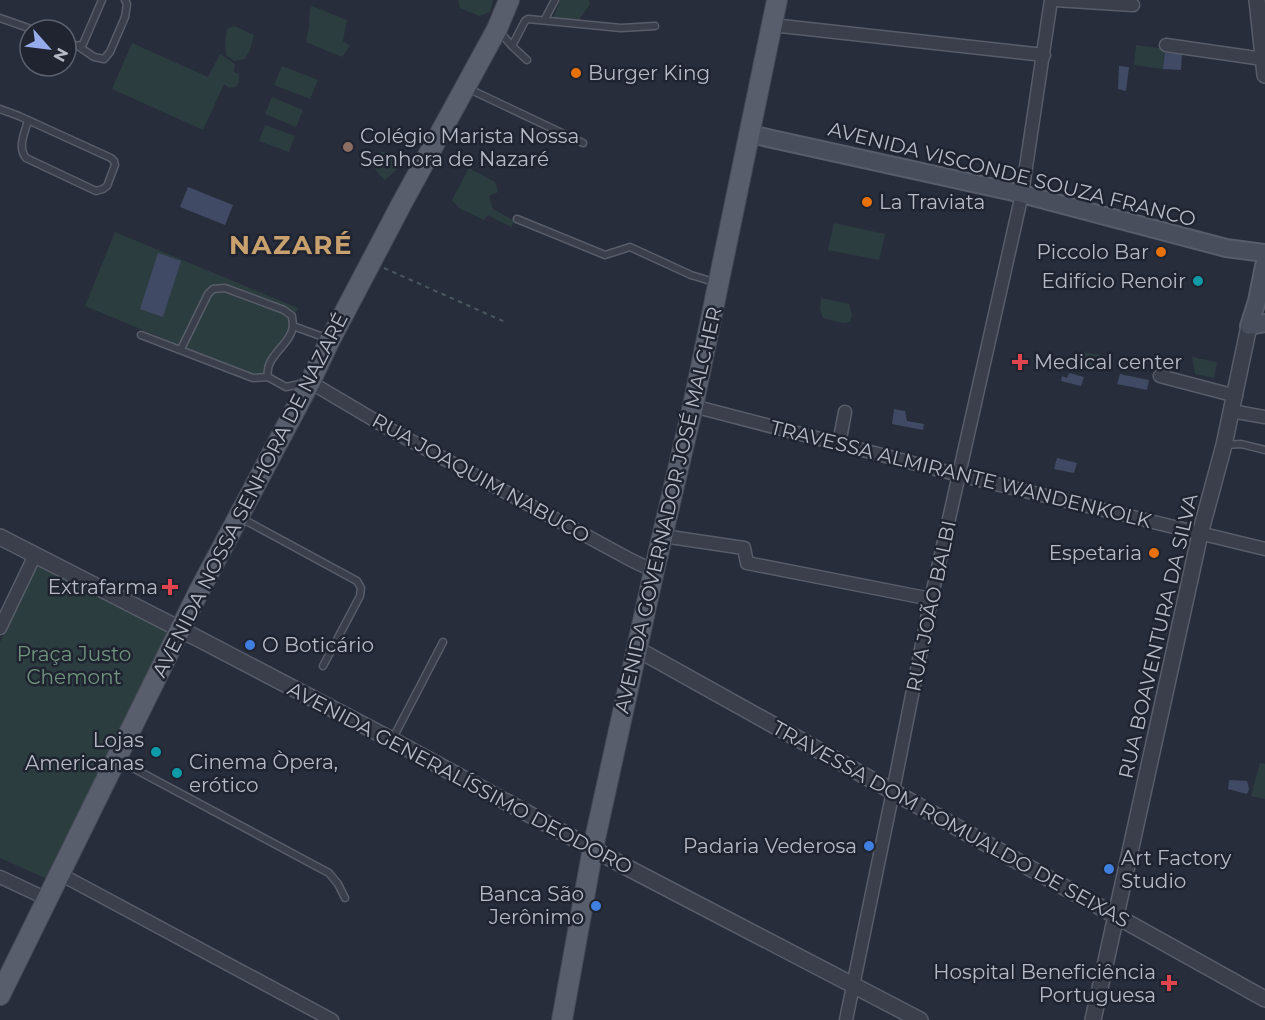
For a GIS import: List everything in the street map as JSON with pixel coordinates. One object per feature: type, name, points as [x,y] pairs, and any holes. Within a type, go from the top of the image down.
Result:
[{"type":"main road","name":"AVENIDA NOSSA SENHORA DE NAZARÉ","points":[[0,995],[180,629],[371,262],[497,28],[509,0]]},
{"type":"main road","name":"AVENIDA GOVERNADOR JOSÉ MALCHER","points":[[562,1020],[592,848],[693,406],[777,0]]},
{"type":"main road","name":"AVENIDA VISCONDE SOUZA FRANCO","points":[[750,134],[1022,194],[1226,248],[1265,253]]},
{"type":"main road","name":"RUA BOAVENTURA DA SILVA","points":[[1257,324],[1257,301],[1264,271]]},
{"type":"street","points":[[1053,0],[1133,5]]},
{"type":"street","name":"RUA JOÃO BALBI","points":[[846,1020],[931,599],[1022,194],[1053,0]]},
{"type":"street","points":[[1257,0],[1265,75]]},
{"type":"street","points":[[772,25],[1044,55]]},
{"type":"street","points":[[1166,45],[1263,58]]},
{"type":"street","name":"RUA BOAVENTURA DA SILVA","points":[[1093,1020],[1200,534],[1231,411],[1257,324]]},
{"type":"street","points":[[1160,376],[1236,396]]},
{"type":"street","name":"RUA JOAQUIM NABUCO","points":[[310,382],[391,430],[654,571]]},
{"type":"street","name":"TRAVESSA ALMIRANTE WANDENKOLK","points":[[693,406],[1265,549]]},
{"type":"street","points":[[1231,411],[1265,417]]},
{"type":"street","points":[[839,444],[845,412]]},
{"type":"street","points":[[663,536],[744,548],[747,563],[931,599]]},
{"type":"street","name":"AVENIDA GENERALÍSSIMO DEODORO","points":[[0,537],[392,740],[920,1020]]},
{"type":"street","points":[[0,628],[35,555]]},
{"type":"street","name":"TRAVESSA DOM ROMUALDO DE SEIXAS","points":[[637,649],[1265,999]]},
{"type":"street","points":[[60,874],[332,1020]]},
{"type":"street","points":[[0,877],[47,899]]},
{"type":"lane","points":[[102,0],[87,37],[83,44],[78,46],[94,57],[104,59],[110,52],[125,17],[128,4],[125,0]]},
{"type":"lane","points":[[545,19],[555,0]]},
{"type":"lane","points":[[0,18],[18,24]]},
{"type":"lane","points":[[512,46],[528,19],[621,28],[656,27]]},
{"type":"lane","points":[[497,28],[527,60]]},
{"type":"lane","points":[[465,87],[583,143]]},
{"type":"lane","points":[[0,109],[28,120],[111,158],[115,165],[106,186],[96,190],[26,158],[21,147],[28,120]]},
{"type":"lane","points":[[517,219],[605,255],[630,247],[691,275],[718,284]]},
{"type":"lane","points":[[181,349],[208,294],[213,289],[225,288],[284,310],[292,316],[293,326],[290,334],[272,360],[267,370],[268,377]]},
{"type":"lane","points":[[293,326],[330,340]]},
{"type":"lane","points":[[141,335],[253,378],[268,377],[286,387],[310,382]]},
{"type":"lane","points":[[1224,445],[1240,444],[1265,450]]},
{"type":"lane","points":[[238,517],[357,581],[361,588],[360,596],[323,666]]},
{"type":"lane","points":[[392,740],[443,642]]},
{"type":"lane","points":[[116,759],[329,873],[345,898]]},
{"type":"path","points":[[371,262],[506,322]]},
{"type":"green space","points":[[458,0],[493,0],[490,12],[479,16],[460,8]]},
{"type":"green space","points":[[560,0],[589,0],[590,4],[578,21],[554,17]]},
{"type":"green space","points":[[312,6],[347,20],[343,41],[350,46],[342,57],[306,42]]},
{"type":"green space","points":[[234,26],[254,35],[245,59],[234,61],[226,55],[225,41],[227,29]]},
{"type":"green space","points":[[132,43],[208,77],[220,54],[235,64],[234,72],[239,74],[239,82],[235,87],[229,88],[224,84],[203,130],[112,89]]},
{"type":"green space","points":[[1136,45],[1166,49],[1163,69],[1134,65]]},
{"type":"green space","points":[[282,66],[318,80],[310,99],[274,85]]},
{"type":"green space","points":[[272,97],[303,110],[296,127],[265,114]]},
{"type":"green space","points":[[265,125],[295,136],[289,152],[259,141]]},
{"type":"green space","points":[[380,151],[402,159],[397,169],[385,180],[374,166]]},
{"type":"green space","points":[[469,168],[495,182],[498,192],[489,196],[493,209],[515,221],[511,227],[488,215],[484,220],[459,208],[452,200]]},
{"type":"green space","points":[[834,223],[885,234],[879,260],[828,250]]},
{"type":"green space","points":[[115,232],[298,308],[263,380],[85,306]]},
{"type":"green space","points":[[821,298],[849,304],[852,315],[850,322],[843,323],[823,318],[820,309]]},
{"type":"green space","points":[[1082,352],[1102,355],[1100,367],[1080,363]]},
{"type":"green space","points":[[1192,357],[1217,362],[1214,378],[1195,374]]},
{"type":"green space","name":"Praça Justo Chemont","points":[[37,565],[172,630],[47,879],[0,858],[0,642]]},
{"type":"green space","points":[[1260,763],[1265,764],[1265,799],[1251,796]]},
{"type":"water","points":[[1165,53],[1182,54],[1181,70],[1163,69]]},
{"type":"water","points":[[1119,66],[1129,67],[1126,91],[1118,89]]},
{"type":"water","points":[[188,187],[233,205],[225,225],[180,207]]},
{"type":"water","points":[[158,253],[181,261],[163,317],[140,309]]},
{"type":"water","points":[[1069,373],[1084,377],[1081,386],[1061,381],[1062,376],[1067,378]]},
{"type":"water","points":[[1120,374],[1149,380],[1147,390],[1117,384]]},
{"type":"water","points":[[894,409],[905,411],[907,421],[924,424],[923,430],[892,424]]},
{"type":"water","points":[[1057,458],[1077,463],[1074,473],[1054,469]]},
{"type":"water","points":[[1229,780],[1247,781],[1249,789],[1247,794],[1228,789]]},
{"type":"place","name":"Burger King","points":[[576,73]]},
{"type":"place","name":"Colégio Marista Nossa Senhora de Nazaré","points":[[348,147]]},
{"type":"place","name":"La Traviata","points":[[867,202]]},
{"type":"place","name":"Piccolo Bar","points":[[1161,252]]},
{"type":"place","name":"Edifício Renoir","points":[[1198,281]]},
{"type":"place","name":"Medical center","points":[[1020,362]]},
{"type":"place","name":"Espetaria","points":[[1154,553]]},
{"type":"place","name":"Extrafarma","points":[[170,587]]},
{"type":"place","name":"O Boticário","points":[[250,645]]},
{"type":"place","name":"Lojas Americanas","points":[[156,752]]},
{"type":"place","name":"Cinema Òpera, erótico","points":[[177,773]]},
{"type":"place","name":"Padaria Vederosa","points":[[869,846]]},
{"type":"place","name":"Art Factory Studio","points":[[1109,869]]},
{"type":"place","name":"Banca São Jerônimo","points":[[596,906]]},
{"type":"place","name":"Hospital Beneficiência Portuguesa","points":[[1169,983]]},
{"type":"district","name":"NAZARÉ","points":[[291,245]]}]
